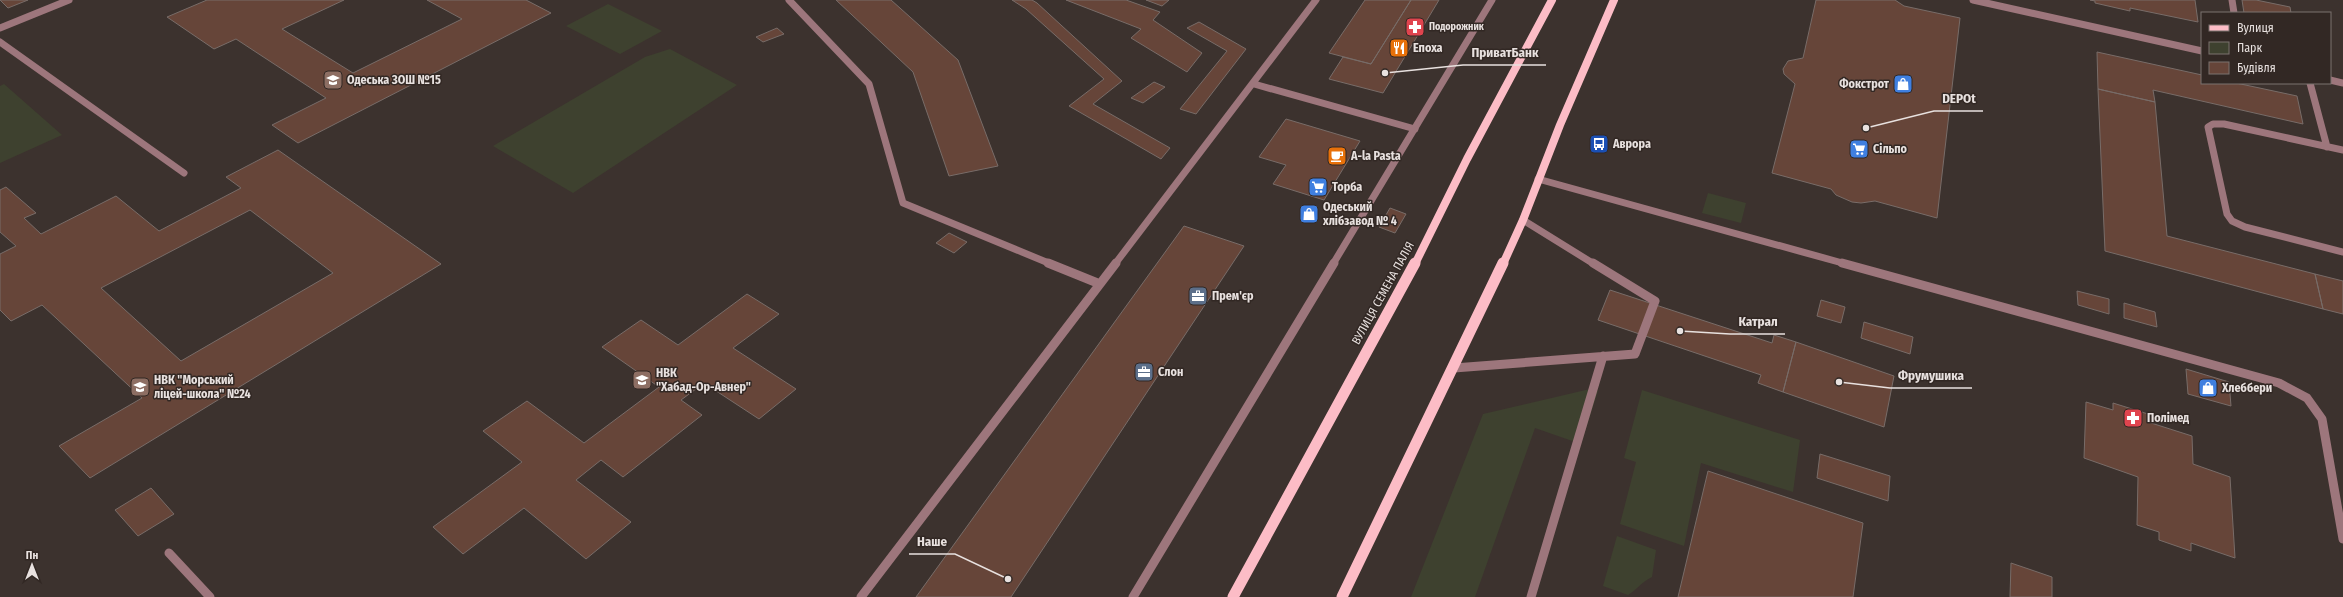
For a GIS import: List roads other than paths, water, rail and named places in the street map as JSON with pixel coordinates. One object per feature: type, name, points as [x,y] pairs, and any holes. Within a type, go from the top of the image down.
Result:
[{"type":"main road","name":"ВУЛИЦЯ СЕМЕНА ПАЛІЯ","points":[[1233,597],[1428,239],[1467,159],[1552,0]]},
{"type":"main road","points":[[1342,597],[1454,368],[1523,220],[1538,179],[1614,0]]},
{"type":"street","points":[[0,28],[69,0]]},
{"type":"street","points":[[789,0],[869,84],[903,203],[1100,284]]},
{"type":"street","points":[[861,597],[1254,84],[1316,0]]},
{"type":"street","points":[[1133,597],[1492,0]]},
{"type":"street","points":[[1973,0],[2201,52]]},
{"type":"street","points":[[2232,0],[2234,12]]},
{"type":"street","points":[[0,42],[184,173]]},
{"type":"street","points":[[2331,80],[2343,83]]},
{"type":"street","points":[[1254,84],[1415,129]]},
{"type":"street","points":[[2310,84],[2328,147]]},
{"type":"street","points":[[2343,150],[2224,124],[2213,124],[2208,127],[2226,214],[2232,221],[2245,228],[2343,252]]},
{"type":"street","points":[[1538,179],[2279,383],[2307,398],[2322,419],[2343,536]]},
{"type":"street","points":[[1454,368],[1636,354],[1655,301],[1523,220]]},
{"type":"street","points":[[1531,597],[1603,356]]},
{"type":"street","points":[[169,552],[210,597]]},
{"type":"place","name":"Подорожник","points":[[1415,27]]},
{"type":"place","name":"Епоха","points":[[1399,48]]},
{"type":"place","name":"ПриватБанк","points":[[1385,73]]},
{"type":"place","name":"Одеська ЗОШ №15","points":[[333,80]]},
{"type":"place","name":"Фокстрот","points":[[1903,84]]},
{"type":"place","name":"DEPOt","points":[[1866,128]]},
{"type":"place","name":"Аврора","points":[[1599,144]]},
{"type":"place","name":"Сільпо","points":[[1859,149]]},
{"type":"place","name":"A-la Pasta","points":[[1337,156]]},
{"type":"place","name":"Торба","points":[[1318,187]]},
{"type":"place","name":"Одеський хлібзавод № 4","points":[[1309,214]]},
{"type":"place","name":"Прем'єр","points":[[1198,296]]},
{"type":"place","name":"Катрал","points":[[1680,331]]},
{"type":"place","name":"Слон","points":[[1144,372]]},
{"type":"place","name":"НВК \"Хабад-Ор-Авнер\"","points":[[642,380]]},
{"type":"place","name":"Фрумушика","points":[[1839,382]]},
{"type":"place","name":"НВК \"Морський ліцей-школа\" №24","points":[[140,387]]},
{"type":"place","name":"Хлеббери","points":[[2208,388]]},
{"type":"place","name":"Полімед","points":[[2133,418]]},
{"type":"place","name":"Наше","points":[[1008,579]]}]
